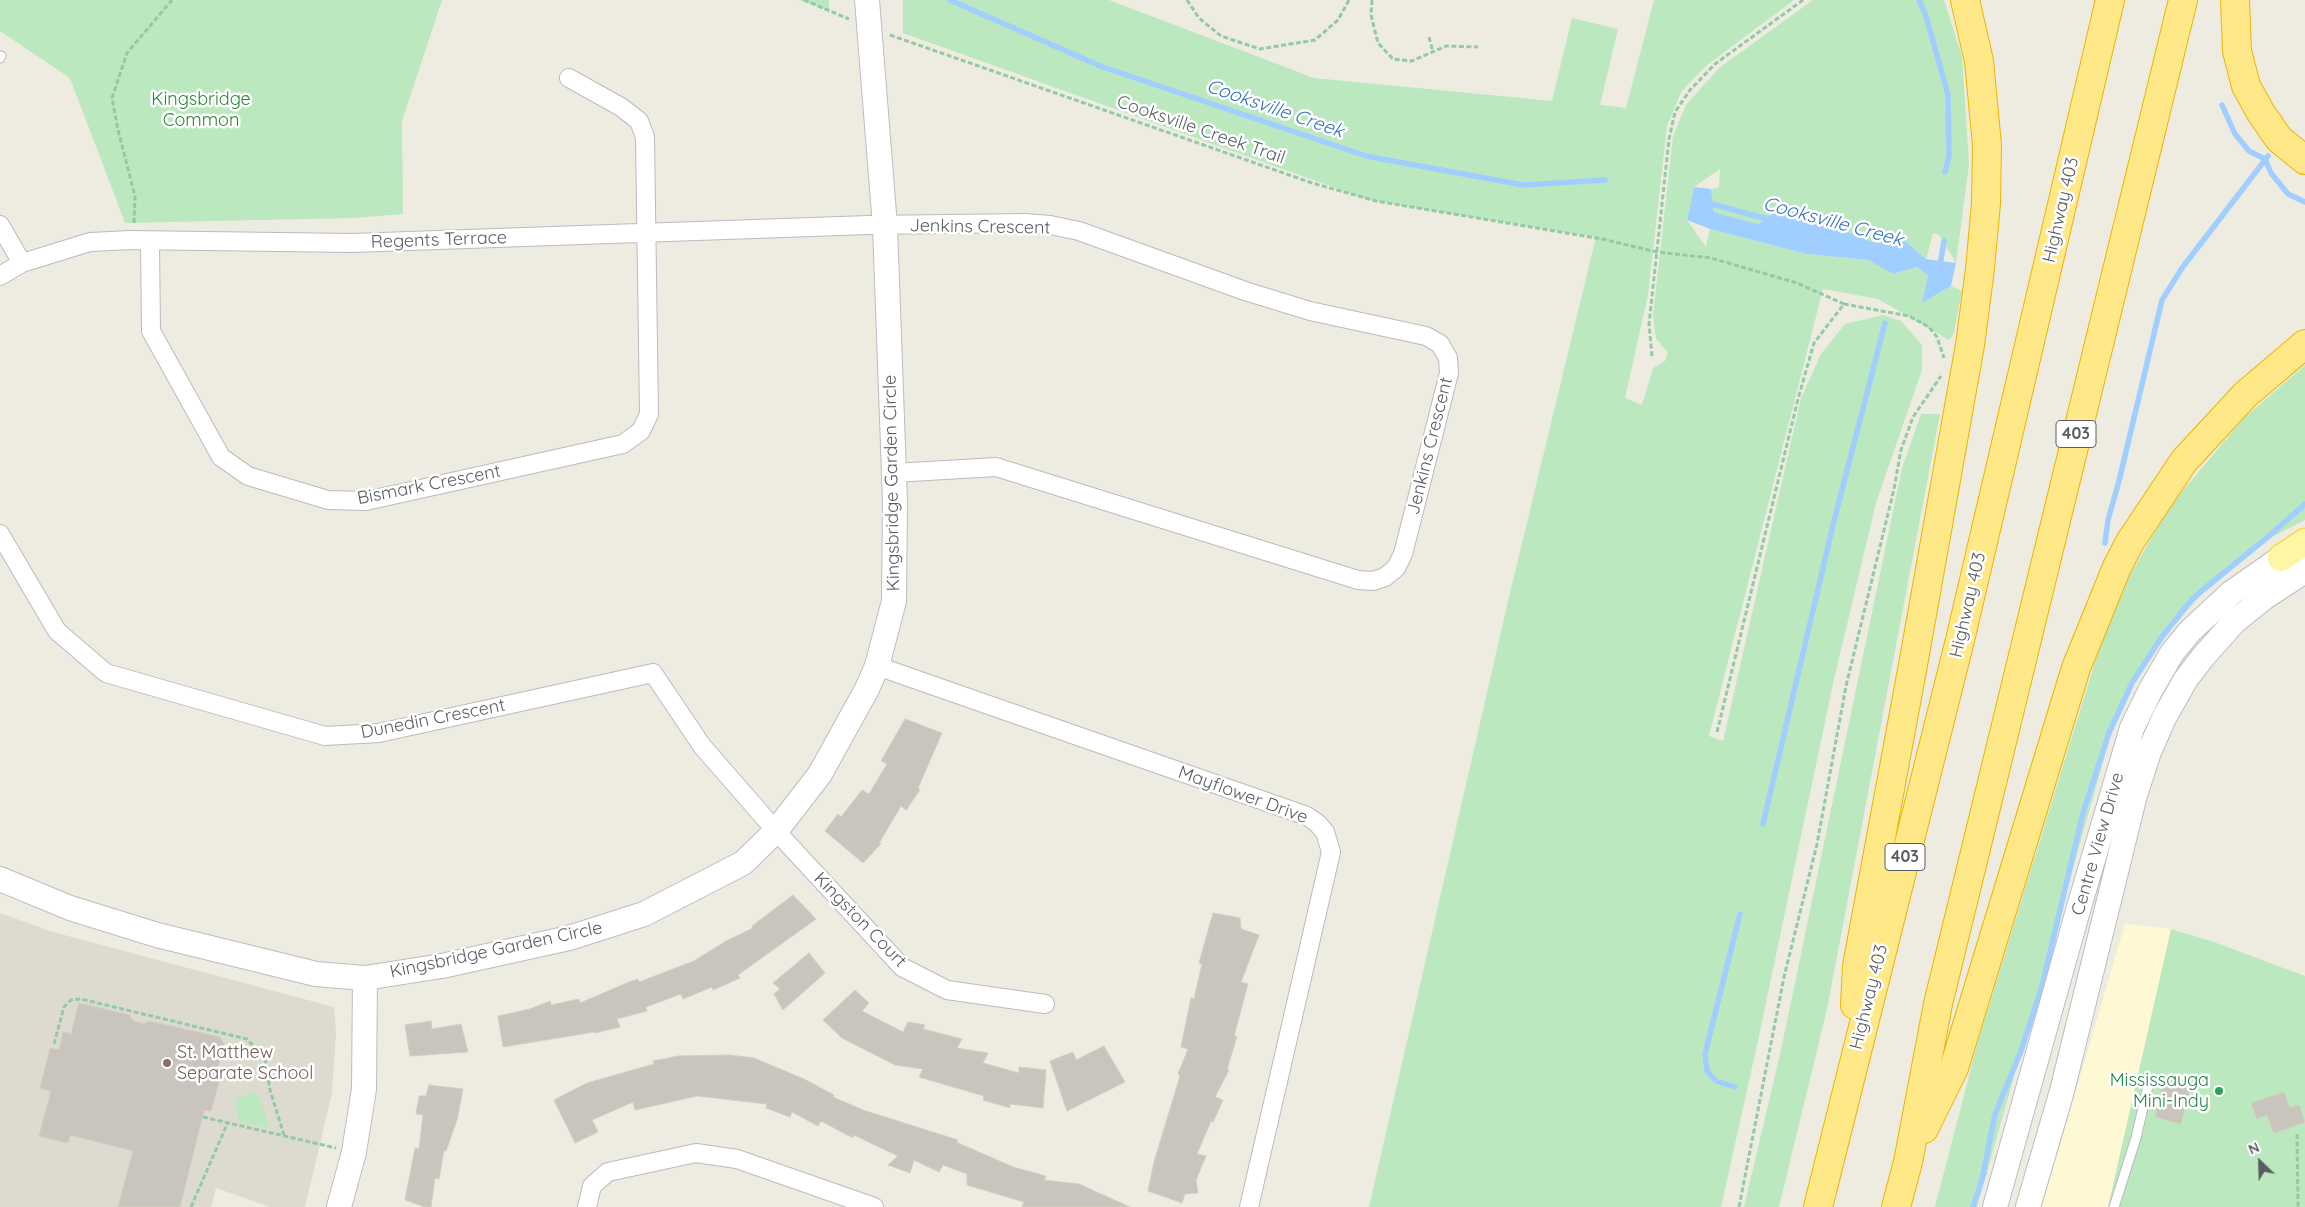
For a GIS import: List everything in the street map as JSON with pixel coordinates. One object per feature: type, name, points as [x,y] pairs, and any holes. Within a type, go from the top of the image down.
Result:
[{"type":"highway","points":[[1850,1074],[1857,966],[1914,665],[1970,345],[1980,269],[1986,203],[1987,145],[1979,61],[1965,0]]},
{"type":"highway","name":"Highway 403","points":[[1818,1207],[1960,640],[2110,0]]},
{"type":"highway","name":"403","points":[[1896,1207],[1908,1162],[1940,994],[2183,0]]},
{"type":"highway","points":[[2235,0],[2237,51],[2246,86],[2261,113],[2279,139],[2305,160]]},
{"type":"highway","points":[[1908,1162],[1954,1068],[2076,668],[2117,567],[2140,526],[2184,461],[2245,395],[2305,344]]},
{"type":"main road","points":[[2281,558],[2305,542]]},
{"type":"street","name":"Kingsbridge Garden Circle","points":[[0,879],[70,908],[157,935],[316,974],[365,978],[442,966],[569,938],[644,914],[743,863],[776,831],[820,774],[868,689],[877,666],[894,601],[894,473],[885,226],[869,14]]},
{"type":"street","name":"Bismark Crescent","points":[[150,242],[151,331],[220,456],[248,476],[328,500],[366,501],[623,444],[641,431],[649,414],[645,137],[639,121],[621,107],[569,78]]},
{"type":"street","name":"Jenkins Crescent","points":[[885,226],[1025,223],[1050,225],[1079,231],[1245,291],[1310,312],[1426,336],[1440,344],[1448,358],[1449,373],[1403,554],[1396,568],[1385,577],[1374,581],[1358,580],[996,467],[894,473]]},
{"type":"street","points":[[0,225],[22,263]]},
{"type":"street","name":"Regents Terrace","points":[[0,276],[22,263],[90,242],[131,240],[150,242],[352,243],[647,232],[885,226]]},
{"type":"street","name":"Dunedin Crescent","points":[[0,534],[57,630],[106,673],[324,736],[379,733],[653,673],[702,746],[776,831]]},
{"type":"street","name":"Centre View Drive","points":[[1995,1207],[2079,907],[2132,728],[2150,691],[2172,653],[2190,631],[2232,593],[2281,558],[2305,547]]},
{"type":"street","name":"Centre View Drive","points":[[2028,1207],[2062,1091],[2135,795],[2149,752],[2164,716],[2186,678],[2234,622],[2265,597],[2305,572]]},
{"type":"street","name":"Mayflower Drive","points":[[877,666],[1307,816],[1325,832],[1331,852],[1248,1207]]},
{"type":"street","name":"Kingston Court","points":[[776,831],[902,967],[947,990],[1045,1004]]},
{"type":"street","points":[[339,1207],[354,1152],[364,1089],[365,978]]},
{"type":"street","points":[[588,1207],[592,1186],[608,1172],[696,1153],[737,1159],[874,1207]]},
{"type":"lane","points":[[2114,1207],[2136,1138],[2148,1086]]},
{"type":"path","points":[[131,240],[134,230],[135,196],[112,98],[127,53],[172,0]]},
{"type":"path","name":"Cooksville Creek Trail","points":[[804,0],[869,14],[1312,183],[1376,201],[1602,239],[1657,252],[1711,258],[1798,283],[1844,304],[1908,316],[1929,326],[1937,337],[1945,361]]},
{"type":"path","points":[[1187,0],[1198,18],[1222,36],[1260,50],[1316,40],[1338,20],[1349,0]]},
{"type":"path","points":[[1372,0],[1371,15],[1378,43],[1393,59],[1412,61],[1446,46],[1478,46]]},
{"type":"path","points":[[1652,356],[1649,324],[1669,139],[1675,112],[1690,90],[1715,64],[1803,0]]},
{"type":"path","points":[[1429,37],[1433,52]]},
{"type":"path","points":[[1717,732],[1798,399],[1814,343],[1844,304]]},
{"type":"path","points":[[1739,1207],[1782,986],[1817,844],[1848,677],[1894,488],[1900,450],[1913,417],[1930,396],[1943,368]]},
{"type":"path","points":[[54,1044],[64,1007],[71,1000],[81,999],[246,1039],[261,1052],[265,1059],[270,1090],[284,1135]]},
{"type":"path","points":[[203,1117],[354,1152]]},
{"type":"path","points":[[190,1207],[228,1122]]},
{"type":"path","points":[[2297,1134],[2298,1207]]},
{"type":"shaded area","name":"St. Matthew Separate School","points":[[0,913],[53,932],[334,1007],[336,1033],[332,1093],[305,1207],[270,1207],[216,1188],[211,1207],[0,1207]]},
{"type":"shaded area","name":"Mississauga Mini-Indy","points":[[2125,924],[2171,929],[2214,942],[2305,976],[2305,1207],[2042,1207]]},
{"type":"green space","name":"Kingsbridge Common","points":[[0,0],[442,0],[402,121],[403,214],[354,218],[125,223],[70,78],[0,31]]},
{"type":"green space","points":[[799,0],[829,0],[829,11]]},
{"type":"green space","points":[[903,0],[1109,0],[1314,78],[1552,101],[1572,18],[1618,29],[1600,105],[1626,108],[1654,0],[1794,0],[1706,66],[1681,92],[1667,126],[1648,295],[1625,398],[1642,405],[1653,368],[1665,361],[1668,352],[1656,339],[1653,315],[1673,136],[1686,105],[1719,68],[1813,0],[1944,0],[1962,56],[1969,164],[1956,263],[1939,235],[1933,233],[1926,259],[1905,241],[1875,243],[1775,212],[1758,224],[1714,212],[1711,189],[1719,187],[1720,169],[1694,187],[1687,220],[1706,247],[1710,229],[1807,254],[1868,260],[1893,274],[1917,267],[1928,276],[1922,303],[1951,286],[1962,291],[1954,333],[1949,340],[1878,299],[1823,289],[1709,736],[1723,741],[1801,398],[1821,354],[1845,324],[1883,315],[1901,321],[1922,345],[1922,370],[1876,503],[1834,679],[1721,1207],[1369,1207],[1509,597],[1596,237],[1369,200],[903,33]]},
{"type":"green space","points":[[2305,365],[2305,520],[2266,540],[2220,574],[2175,624],[2138,675],[2111,734],[1977,1207],[1935,1207],[1977,1045],[2099,649],[2130,575],[2170,506],[2244,418]]},
{"type":"green space","points":[[1921,414],[1940,414],[1827,1009],[1779,1207],[1744,1207],[1781,1050],[1902,468]]},
{"type":"green space","name":"Mississauga Mini-Indy","points":[[2171,929],[2214,942],[2305,976],[2305,1207],[2108,1207]]},
{"type":"green space","points":[[252,1092],[259,1096],[270,1128],[240,1121],[236,1112],[237,1099]]},
{"type":"water","points":[[1694,187],[1711,189],[1714,212],[1758,224],[1775,212],[1793,210],[1875,243],[1905,241],[1926,259],[1956,263],[1951,286],[1922,303],[1928,276],[1917,267],[1893,274],[1868,260],[1807,254],[1710,229],[1687,220]]},
{"type":"building","points":[[905,719],[942,733],[918,788],[920,790],[906,810],[901,806],[879,843],[881,844],[863,863],[825,831],[838,814],[841,817],[862,790],[869,794],[887,764],[881,761]]},
{"type":"building","points":[[793,895],[816,919],[738,975],[740,978],[713,990],[712,987],[683,999],[681,994],[646,1007],[647,1011],[617,1019],[620,1027],[595,1033],[503,1047],[498,1016],[530,1009],[550,1001],[551,1005],[579,999],[580,1003],[629,982],[638,979],[639,982],[694,961],[726,941],[753,928],[752,926]]},
{"type":"building","points":[[1213,913],[1240,918],[1241,929],[1259,935],[1241,982],[1248,984],[1234,1036],[1237,1036],[1227,1070],[1229,1070],[1215,1097],[1223,1100],[1213,1122],[1211,1121],[1197,1154],[1206,1156],[1196,1180],[1198,1193],[1185,1194],[1182,1203],[1148,1191],[1154,1162],[1180,1076],[1178,1074],[1188,1049],[1181,1047],[1191,998],[1194,999],[1202,964],[1199,963]]},
{"type":"building","points":[[809,953],[825,973],[783,1010],[774,994],[780,989],[773,983]]},
{"type":"building","points":[[855,990],[869,1003],[862,1011],[903,1032],[908,1022],[925,1025],[923,1029],[962,1039],[957,1048],[988,1053],[983,1063],[1019,1073],[1019,1067],[1046,1070],[1043,1108],[1010,1104],[1010,1108],[983,1100],[984,1096],[919,1077],[923,1069],[895,1065],[842,1038],[823,1020]]},
{"type":"building","points":[[79,1003],[130,1015],[132,1020],[144,1024],[149,1021],[220,1037],[224,1044],[216,1074],[221,1075],[211,1111],[204,1110],[180,1207],[118,1207],[133,1151],[70,1135],[68,1143],[39,1136],[51,1091],[40,1088],[50,1048],[59,1050],[63,1032],[71,1034]]},
{"type":"building","points":[[431,1021],[432,1029],[461,1024],[468,1052],[410,1056],[405,1025]]},
{"type":"building","points":[[1104,1046],[1125,1082],[1067,1111],[1050,1061],[1073,1052],[1076,1060]]},
{"type":"building","points":[[729,1055],[754,1058],[804,1079],[834,1095],[833,1097],[863,1110],[958,1140],[956,1142],[1013,1167],[1046,1176],[1044,1180],[1079,1184],[1130,1207],[1022,1207],[1024,1202],[967,1185],[967,1174],[943,1165],[939,1172],[914,1160],[910,1173],[888,1165],[898,1156],[854,1135],[853,1138],[821,1121],[818,1126],[792,1112],[790,1117],[766,1108],[767,1104],[697,1096],[635,1110],[633,1102],[592,1120],[598,1132],[575,1143],[554,1100],[587,1083],[654,1064],[653,1061],[678,1056]]},
{"type":"building","points":[[2165,1074],[2192,1081],[2181,1124],[2155,1117]]},
{"type":"building","points":[[429,1085],[463,1089],[457,1120],[446,1151],[444,1150],[439,1179],[435,1178],[431,1207],[425,1207],[405,1200],[415,1148],[419,1149],[423,1115],[416,1114],[419,1096],[426,1096]]},
{"type":"building","points":[[2284,1092],[2290,1108],[2299,1105],[2305,1122],[2274,1133],[2267,1115],[2257,1119],[2251,1103]]},
{"type":"waterway","name":"Cooksville Creek","points":[[950,0],[1100,66],[1366,156],[1523,185],[1605,180]]},
{"type":"waterway","points":[[1919,0],[1926,16],[1948,95],[1949,156],[1945,172]]},
{"type":"waterway","points":[[2222,105],[2235,134],[2249,151],[2265,159],[2271,173],[2288,194],[2305,202]]},
{"type":"waterway","points":[[2105,543],[2108,520],[2162,300],[2182,268],[2268,156]]},
{"type":"waterway","name":"Cooksville Creek","points":[[1708,203],[1771,220]]},
{"type":"waterway","points":[[1940,266],[1944,241]]},
{"type":"waterway","points":[[1763,824],[1833,525],[1885,323]]},
{"type":"waterway","points":[[1983,1175],[1995,1114],[2021,1051],[2042,986],[2083,813],[2109,733],[2132,683],[2161,638],[2193,598],[2305,504]]},
{"type":"waterway","points":[[1735,1087],[1716,1081],[1707,1071],[1705,1054],[1740,914]]},
{"type":"waterway","points":[[1973,1207],[1984,1173]]},
{"type":"place","name":"St. Matthew Separate School","points":[[167,1063]]},
{"type":"place","name":"Mississauga Mini-Indy","points":[[2219,1091]]}]
